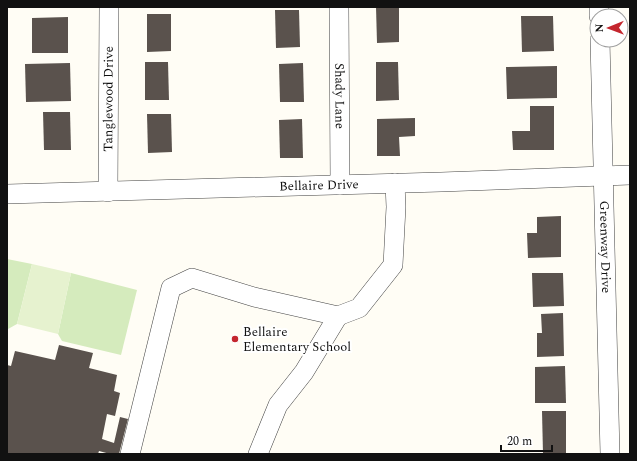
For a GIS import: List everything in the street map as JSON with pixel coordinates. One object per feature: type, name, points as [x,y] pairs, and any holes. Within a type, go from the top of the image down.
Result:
[{"type":"street","name":"Tanglewood Drive","points":[[108,192],[109,7]]},
{"type":"street","name":"Shady Lane","points":[[339,7],[340,185]]},
{"type":"street","name":"Greenway Drive","points":[[600,48],[610,454]]},
{"type":"street","name":"Bellaire Drive","points":[[7,194],[630,175]]},
{"type":"street","points":[[130,454],[171,288],[192,278],[254,297],[338,316],[359,308],[393,265],[396,207],[395,183]]},
{"type":"street","points":[[258,454],[278,405],[304,372],[338,316]]},
{"type":"green space","points":[[7,259],[32,264],[17,324],[8,329],[7,328]]},
{"type":"green space","points":[[32,264],[71,273],[58,334],[17,324]]},
{"type":"green space","points":[[71,273],[137,290],[121,355],[62,341],[58,334]]},
{"type":"building","points":[[376,7],[399,7],[399,42],[377,43]]},
{"type":"building","points":[[275,10],[299,10],[300,47],[276,48]]},
{"type":"building","points":[[147,14],[171,14],[171,51],[147,52]]},
{"type":"building","points":[[521,16],[553,16],[554,51],[522,52]]},
{"type":"building","points":[[68,17],[68,53],[32,53],[32,18]]},
{"type":"building","points":[[145,62],[168,62],[169,100],[145,100]]},
{"type":"building","points":[[376,62],[398,62],[399,100],[376,101]]},
{"type":"building","points":[[70,63],[71,101],[26,102],[25,64]]},
{"type":"building","points":[[303,63],[304,102],[280,102],[279,64]]},
{"type":"building","points":[[557,66],[557,98],[507,99],[506,67]]},
{"type":"building","points":[[530,106],[554,106],[554,150],[513,150],[512,131],[530,131]]},
{"type":"building","points":[[43,112],[70,112],[71,150],[44,150]]},
{"type":"building","points":[[147,114],[171,114],[172,152],[148,153]]},
{"type":"building","points":[[415,118],[415,136],[399,137],[400,156],[377,156],[377,119]]},
{"type":"building","points":[[302,119],[303,158],[280,158],[279,120]]},
{"type":"building","points":[[561,216],[561,257],[528,258],[527,233],[537,233],[537,217]]},
{"type":"building","points":[[532,273],[563,273],[564,306],[533,307]]},
{"type":"building","points":[[563,313],[564,356],[537,357],[537,333],[542,333],[541,314]]},
{"type":"building","points":[[59,345],[93,353],[89,368],[117,375],[114,391],[120,393],[115,416],[107,414],[102,439],[114,443],[120,417],[128,419],[119,454],[110,454],[99,451],[98,454],[7,454],[7,365],[11,366],[15,351],[55,360]]},
{"type":"building","points":[[565,366],[566,403],[535,403],[535,367]]},
{"type":"building","points":[[542,411],[566,411],[566,454],[543,454]]},
{"type":"place","name":"Bellaire Elementary School","points":[[235,339]]}]
